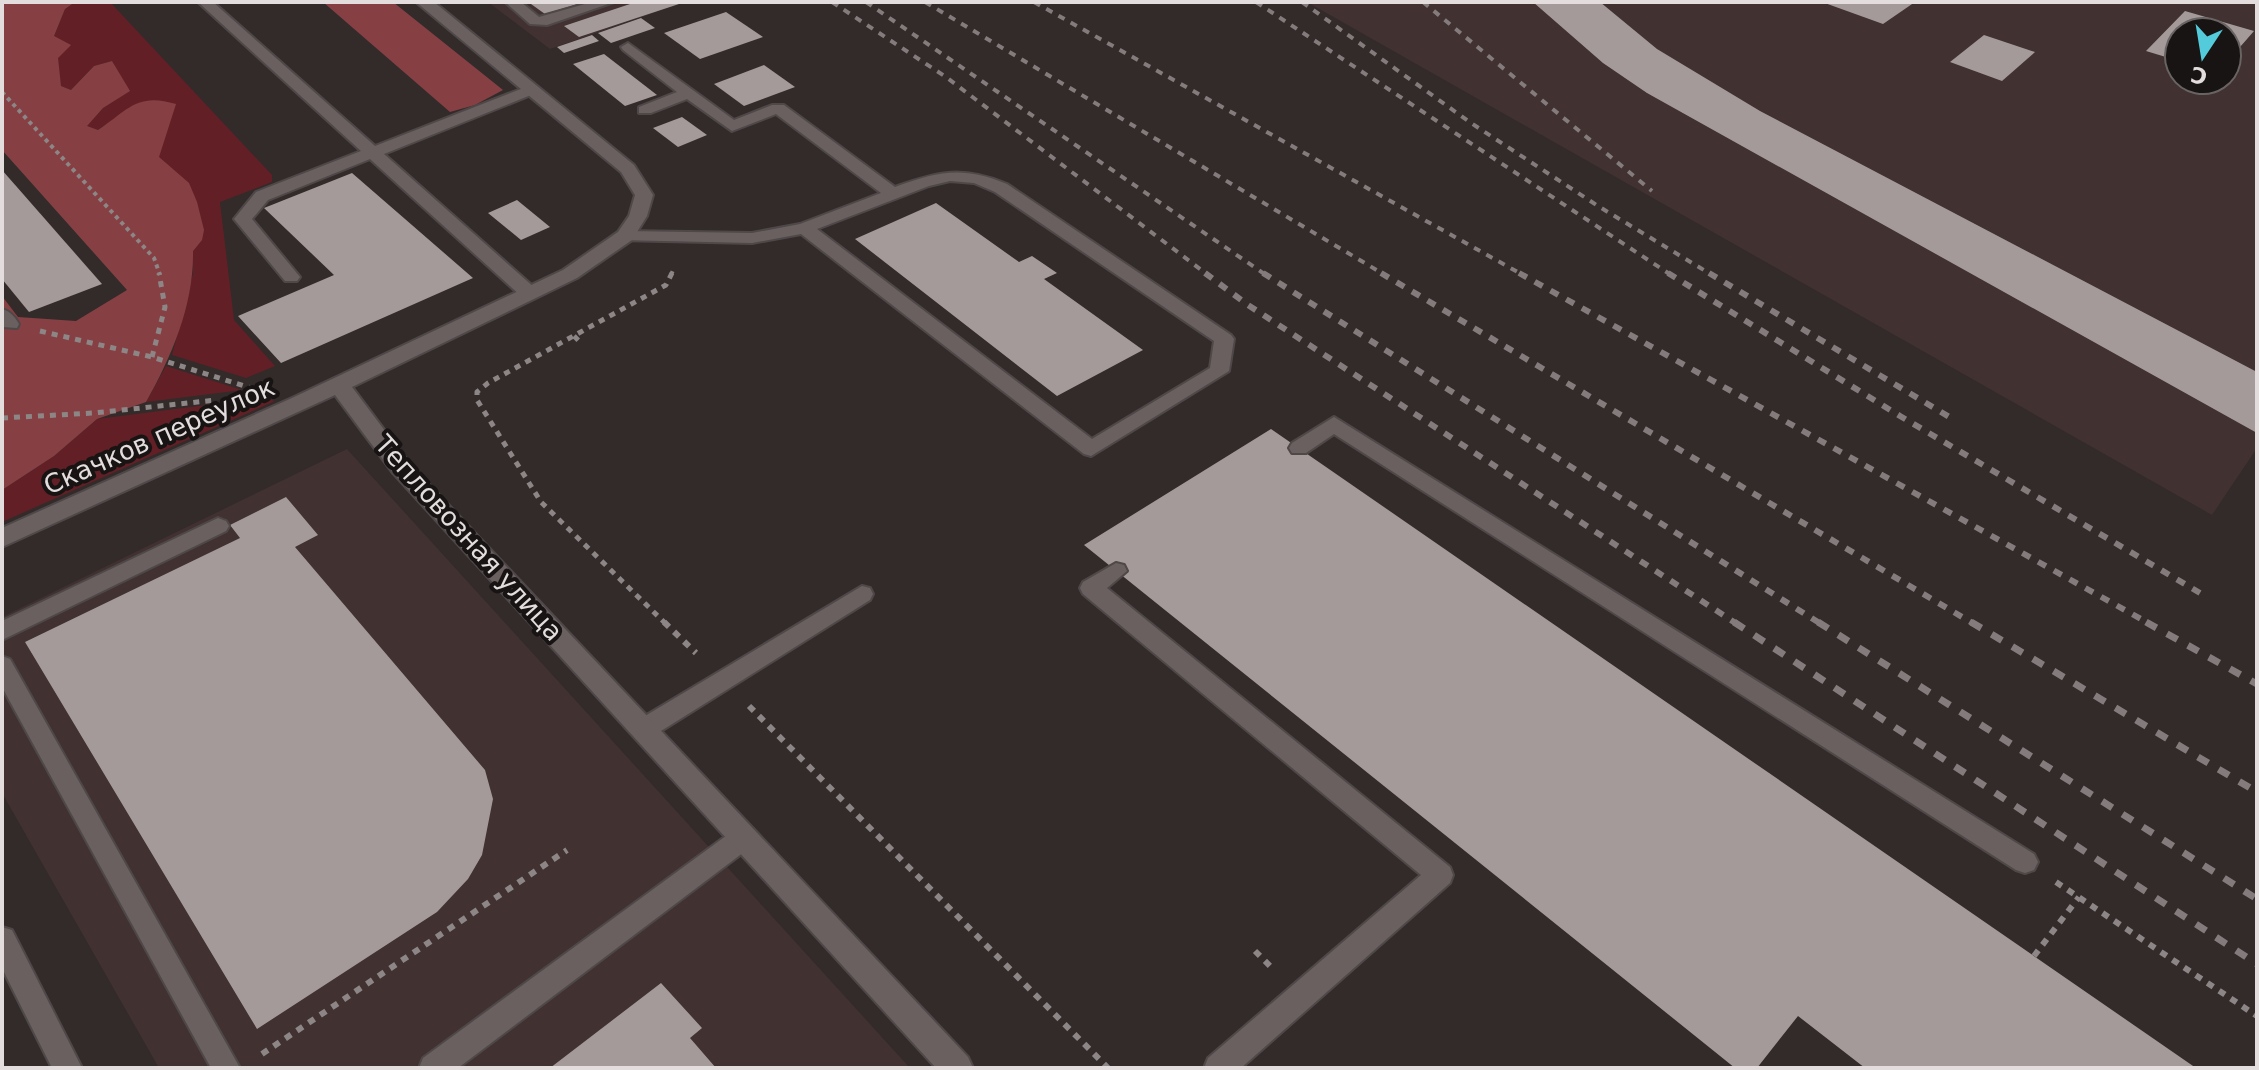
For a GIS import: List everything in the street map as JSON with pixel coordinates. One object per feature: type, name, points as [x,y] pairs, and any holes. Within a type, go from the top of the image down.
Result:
[{"type":"street","points":[[339,385],[570,274],[625,236],[638,216],[644,195],[628,169],[424,2]]},
{"type":"street","name":"Скачков переулок","points":[[2,538],[339,385]]},
{"type":"street","name":"Тепловозная улица","points":[[339,385],[401,468],[957,1068]]},
{"type":"lane","points":[[205,2],[529,293]]},
{"type":"lane","points":[[513,2],[535,21],[547,21],[607,2]]},
{"type":"lane","points":[[628,47],[732,126],[778,108],[895,195]]},
{"type":"lane","points":[[291,277],[243,219],[262,196],[531,90]]},
{"type":"lane","points":[[645,110],[686,94]]},
{"type":"lane","points":[[625,236],[752,238],[804,228],[950,176],[977,178],[1001,188],[1224,339],[1219,371],[1091,449],[804,228]]},
{"type":"lane","points":[[1299,448],[1334,424],[2025,862]]},
{"type":"lane","points":[[2,631],[218,526]]},
{"type":"lane","points":[[1116,571],[1091,588],[1440,875],[1219,1068]]},
{"type":"lane","points":[[644,729],[862,594]]},
{"type":"lane","points":[[2,665],[226,1067]]},
{"type":"lane","points":[[434,1068],[743,838]]},
{"type":"lane","points":[[2,939],[67,1068]]},
{"type":"path","points":[[2,92],[154,258],[167,291],[164,322],[152,357]]},
{"type":"path","points":[[6,319],[152,357],[300,403]]},
{"type":"path","points":[[574,336],[581,343]]},
{"type":"path","points":[[2,418],[94,413],[227,399]]},
{"type":"path","points":[[226,1067],[266,1052],[567,850]]},
{"type":"path","points":[[2025,862],[2257,1016]]},
{"type":"path","points":[[2034,956],[2079,897]]},
{"type":"shaded area","points":[[2,2],[75,2],[65,9],[54,36],[71,45],[58,58],[61,86],[71,90],[94,66],[112,61],[130,91],[103,108],[87,126],[98,130],[142,102],[152,100],[176,104],[159,157],[189,183],[204,230],[202,240],[193,251],[190,290],[180,329],[146,402],[97,419],[54,456],[2,490],[2,296],[18,317],[76,321],[127,290],[2,150]]},
{"type":"shaded area","points":[[75,2],[110,2],[272,175],[272,182],[220,202],[234,320],[275,366],[246,378],[172,355],[193,273],[192,251],[201,234],[200,215],[192,197],[178,179],[142,146],[110,122],[98,130],[86,126],[103,108],[129,91],[112,61],[94,66],[71,90],[61,86],[54,36],[65,9]]},
{"type":"shaded area","points":[[323,2],[393,2],[503,90],[475,105],[450,112]]},
{"type":"shaded area","points":[[488,2],[685,2],[550,49]]},
{"type":"shaded area","points":[[1307,2],[2257,2],[2257,448],[2212,515]]},
{"type":"shaded area","points":[[166,366],[242,390],[146,402]]},
{"type":"shaded area","points":[[262,398],[275,401],[2,522],[2,490],[54,456],[97,419]]},
{"type":"shaded area","points":[[347,449],[910,1068],[159,1068],[2,793],[2,617]]},
{"type":"building","points":[[636,2],[682,3],[579,37],[564,26]]},
{"type":"building","points":[[1533,2],[1600,2],[1657,49],[1760,111],[2257,372],[2257,433],[1647,93],[1603,63]]},
{"type":"building","points":[[1822,2],[1915,2],[1883,24]]},
{"type":"building","points":[[581,3],[545,14],[531,4]]},
{"type":"building","points":[[2185,11],[2202,16],[2180,16]]},
{"type":"building","points":[[726,12],[763,37],[700,59],[664,33]]},
{"type":"building","points":[[641,18],[655,28],[611,43],[598,33]]},
{"type":"building","points":[[2243,28],[2254,31],[2243,44]]},
{"type":"building","points":[[2163,34],[2163,56],[2146,51]]},
{"type":"building","points":[[592,35],[599,41],[564,53],[557,47]]},
{"type":"building","points":[[1984,35],[2035,52],[2002,81],[1950,62]]},
{"type":"building","points":[[604,54],[657,95],[625,106],[573,64]]},
{"type":"building","points":[[764,65],[795,87],[744,106],[714,84]]},
{"type":"building","points":[[682,117],[707,135],[678,147],[653,128]]},
{"type":"building","points":[[2,170],[102,284],[29,312],[2,279]]},
{"type":"building","points":[[352,173],[473,278],[281,363],[238,316],[334,275],[264,208]]},
{"type":"building","points":[[517,200],[550,227],[521,240],[488,213]]},
{"type":"building","points":[[936,203],[1019,262],[1032,256],[1057,273],[1044,279],[1143,350],[1057,396],[855,239]]},
{"type":"building","points":[[1271,429],[2196,1068],[1865,1068],[1798,1016],[1757,1068],[1735,1068],[1084,545]]},
{"type":"building","points":[[286,497],[318,535],[295,547],[485,770],[493,799],[482,855],[468,879],[437,912],[257,1029],[25,642],[240,538],[230,525]]},
{"type":"building","points":[[661,983],[702,1028],[690,1038],[716,1068],[550,1068]]},
{"type":"railway","points":[[832,2],[946,77],[1208,275]]},
{"type":"railway","points":[[866,2],[1264,274]]},
{"type":"railway","points":[[925,2],[1385,275]]},
{"type":"railway","points":[[1034,2],[1523,275]]},
{"type":"railway","points":[[1256,2],[1671,275]]},
{"type":"railway","points":[[1302,2],[1471,123],[1598,206],[1712,275]]},
{"type":"railway","points":[[1423,2],[1652,191]]},
{"type":"railway","points":[[1205,273],[1248,305],[1737,624]]},
{"type":"railway","points":[[1381,273],[1974,624]]},
{"type":"railway","points":[[1519,273],[2150,624]]},
{"type":"railway","points":[[1668,273],[1900,416],[2200,593]]},
{"type":"railway","points":[[1709,273],[1956,421]]},
{"type":"railway","points":[[1264,274],[1821,624]]},
{"type":"railway","points":[[1734,622],[2257,964]]},
{"type":"railway","points":[[1818,622],[2257,899]]},
{"type":"railway","points":[[1971,622],[2257,792]]},
{"type":"railway","points":[[2146,622],[2257,684]]}]
